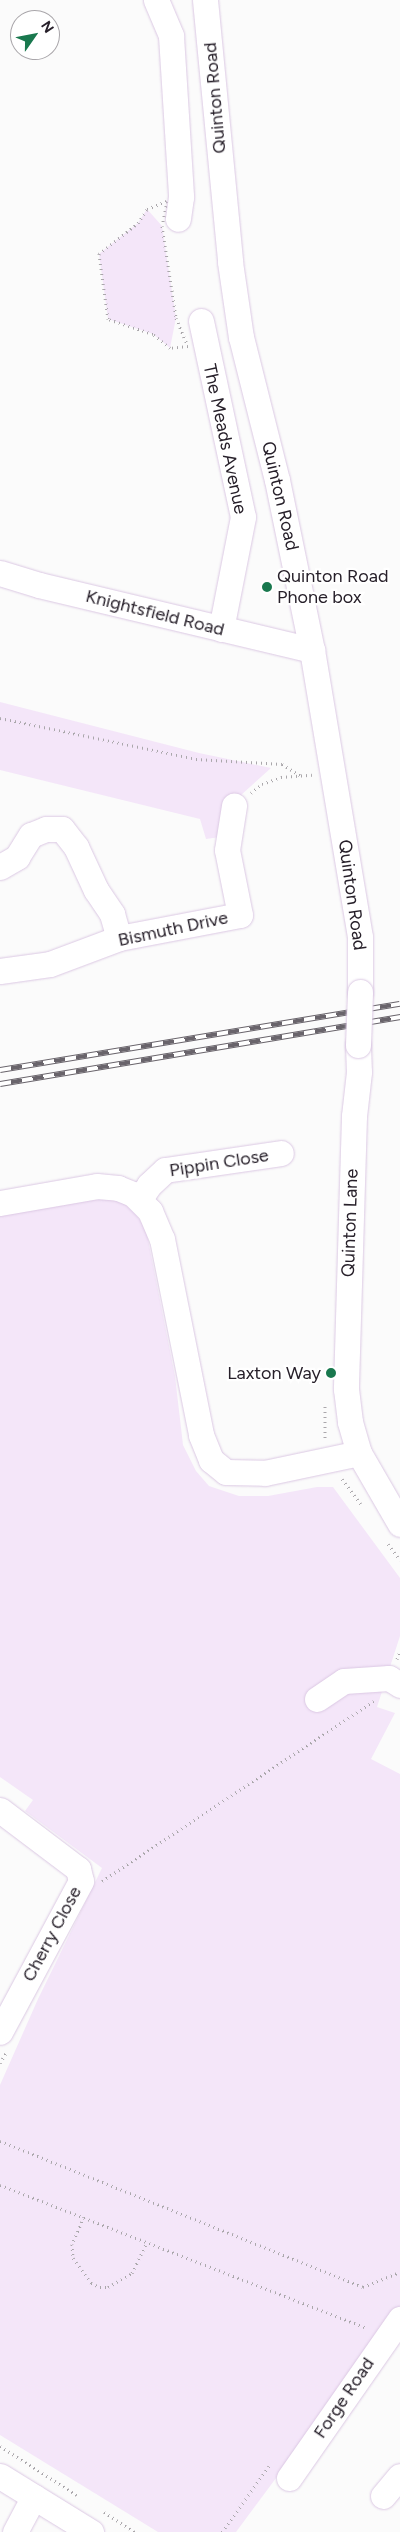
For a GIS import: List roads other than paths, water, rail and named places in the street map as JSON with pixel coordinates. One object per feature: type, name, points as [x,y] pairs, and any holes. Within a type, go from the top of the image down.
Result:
[{"type":"street","points":[[156,0],[170,36],[175,206]]},
{"type":"street","name":"Quinton Road","points":[[205,0],[230,262],[241,337],[277,480],[312,650],[360,937],[360,992]]},
{"type":"street","name":"The Meads Avenue","points":[[197,335],[244,517],[221,629]]},
{"type":"street","name":"Knightsfield Road","points":[[0,573],[39,585],[312,650]]},
{"type":"street","name":"Bismuth Drive","points":[[0,971],[50,964],[119,938],[240,915],[227,850],[234,806]]},
{"type":"street","points":[[0,867],[17,857],[31,835],[46,829],[62,829],[76,846],[96,890],[112,914],[119,938]]},
{"type":"street","name":"Quinton Lane","points":[[360,992],[359,1072],[354,1116],[346,1389],[350,1422],[359,1452],[400,1524]]},
{"type":"street","name":"Pippin Close","points":[[140,1199],[154,1179],[165,1170],[281,1154]]},
{"type":"street","points":[[0,1203],[97,1186],[118,1188],[140,1199],[150,1211],[162,1239],[201,1435],[211,1460],[226,1472],[265,1473],[359,1452]]},
{"type":"street","points":[[317,1699],[344,1681],[395,1682]]},
{"type":"street","name":"Cherry Close","points":[[0,1810],[78,1868],[82,1881],[5,2039]]},
{"type":"street","name":"Forge Road","points":[[289,2478],[400,2318]]},
{"type":"street","points":[[0,2476],[34,2497],[96,2521]]},
{"type":"street","points":[[382,2496],[400,2476]]},
{"type":"street","points":[[15,2532],[34,2497]]},
{"type":"railway","points":[[0,1070],[400,1004]]},
{"type":"railway","points":[[0,1084],[400,1017]]},
{"type":"place","name":"Quinton Road Phone box","points":[[267,587]]},
{"type":"place","name":"Laxton Way","points":[[331,1373]]}]
